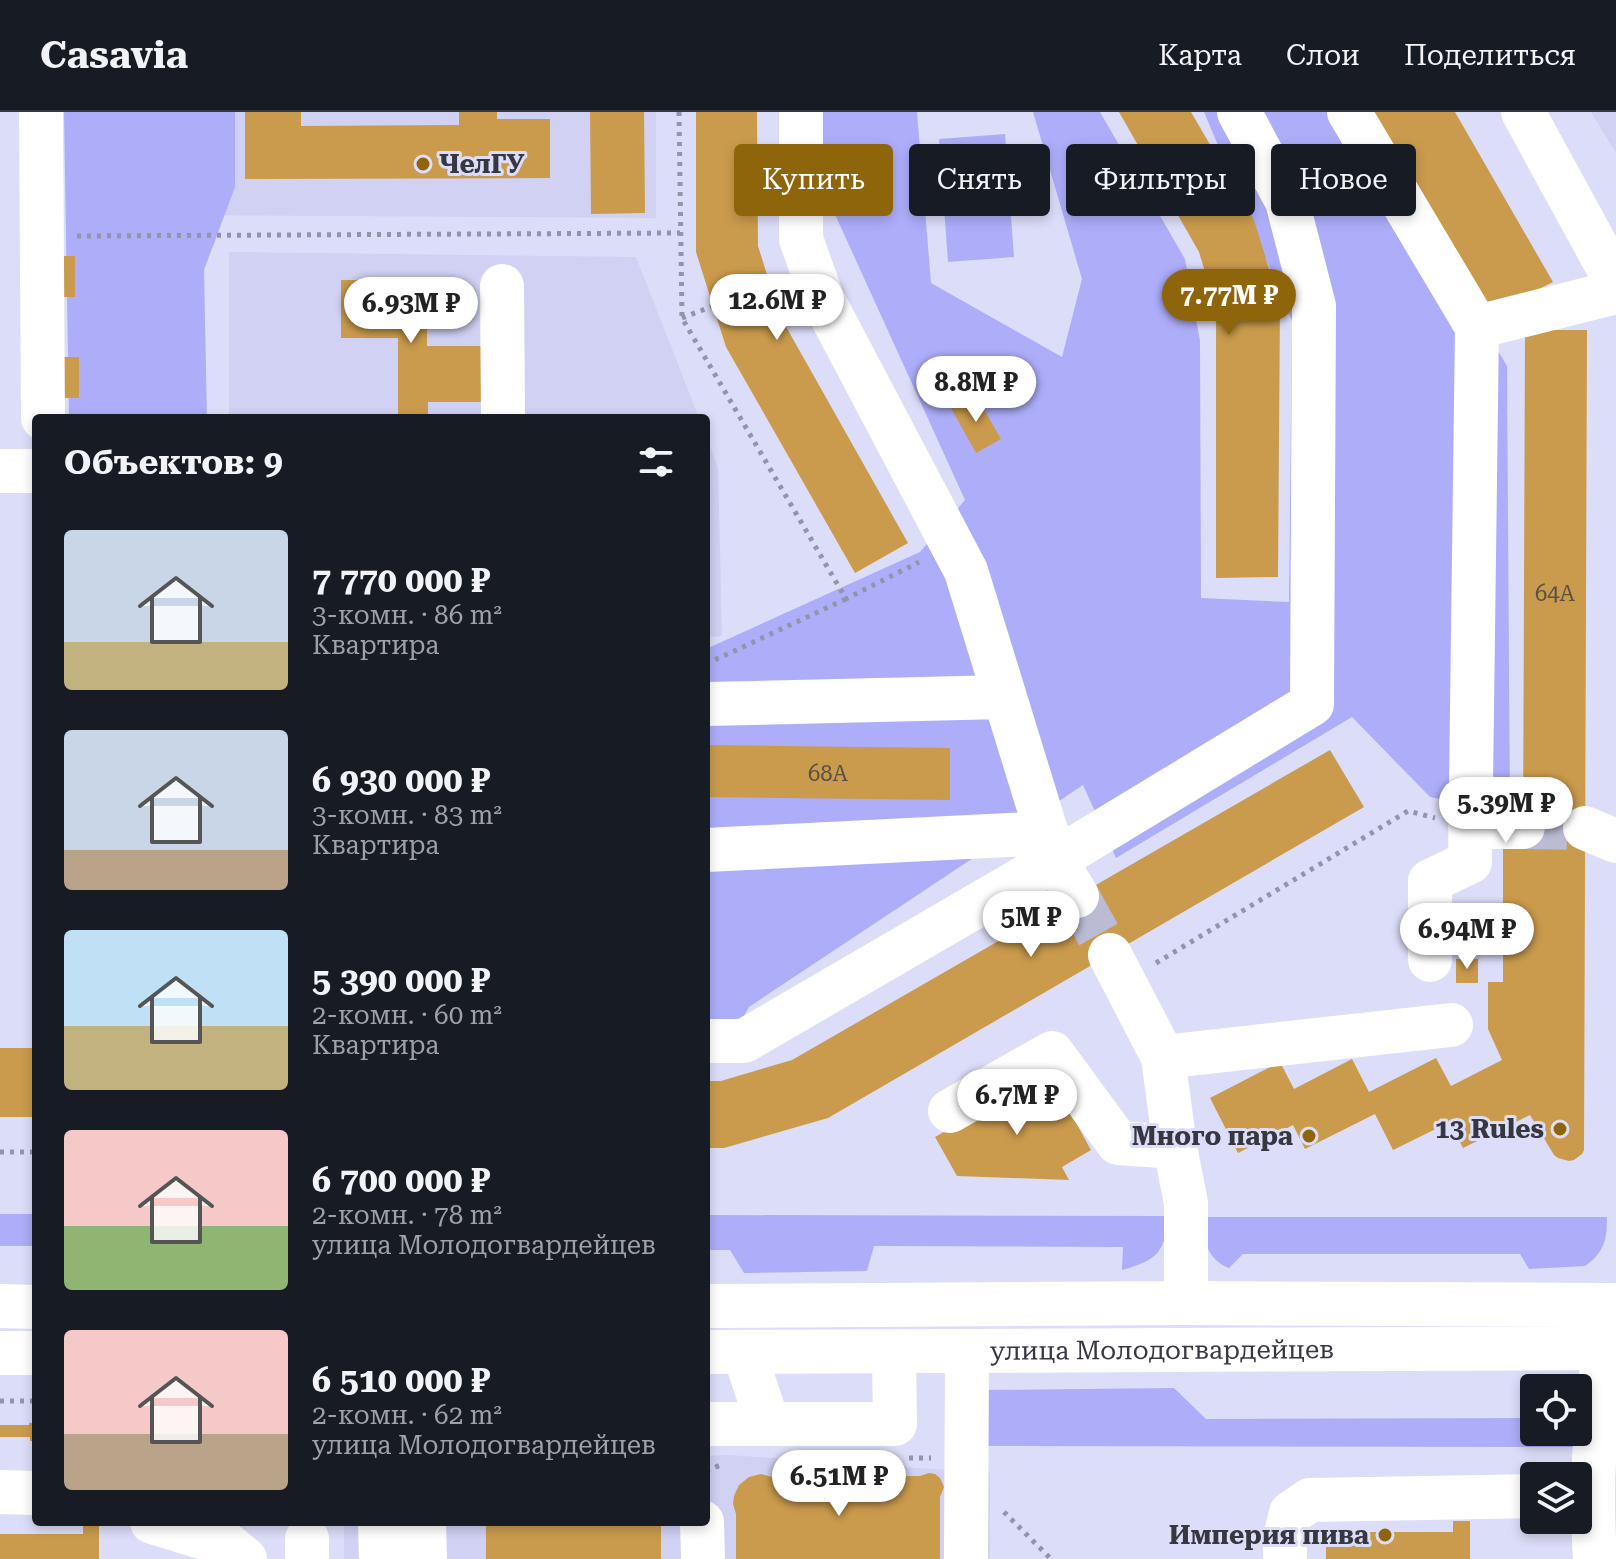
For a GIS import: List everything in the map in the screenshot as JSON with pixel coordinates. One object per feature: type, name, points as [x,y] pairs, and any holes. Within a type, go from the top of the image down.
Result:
[{"type":"main road","points":[[41,112],[43,414]]},
{"type":"main road","points":[[801,112],[801,239],[822,298],[966,571],[1004,697],[1060,863]]},
{"type":"main road","points":[[710,1041],[744,1041],[1060,863],[1312,704],[1314,306],[1287,201],[1239,112]]},
{"type":"main road","points":[[1349,112],[1477,327],[1470,862],[1430,881],[1430,960]]},
{"type":"main road","points":[[1523,112],[1616,282]]},
{"type":"main road","points":[[502,286],[503,414]]},
{"type":"main road","points":[[1477,327],[1616,292]]},
{"type":"main road","points":[[0,471],[32,471]]},
{"type":"main road","points":[[710,704],[1004,697]]},
{"type":"main road","points":[[1470,827],[1523,827]]},
{"type":"main road","points":[[710,850],[1060,863]]},
{"type":"main road","points":[[1117,968],[1163,1057],[1186,1203],[1186,1303]]},
{"type":"main road","points":[[1163,1057],[1451,1025]]},
{"type":"main road","points":[[950,1111],[1052,1053],[1118,1143],[1175,1147]]},
{"type":"main road","name":"улица Молодогвардейцев","points":[[710,1306],[1186,1303],[1616,1305]]},
{"type":"main road","points":[[0,1306],[32,1307]]},
{"type":"main road","points":[[1591,1462],[1602,1375],[1609,1348]]},
{"type":"main road","name":"улица Молодогвардейцев","points":[[725,1352],[1609,1348]]},
{"type":"main road","points":[[966,1559],[967,1351]]},
{"type":"main road","points":[[725,1352],[768,1424]]},
{"type":"main road","points":[[710,1424],[895,1424],[894,1352]]},
{"type":"main road","points":[[0,1353],[32,1353]]},
{"type":"main road","points":[[1592,1478],[1608,1461],[1615,1467],[1615,1559]]},
{"type":"main road","points":[[0,1492],[32,1493]]},
{"type":"main road","points":[[1285,1559],[1285,1537],[1291,1513],[1310,1500],[1520,1496]]},
{"type":"main road","points":[[165,1526],[228,1545],[245,1559]]},
{"type":"main road","points":[[380,1526],[381,1559]]},
{"type":"main road","points":[[424,1526],[425,1559]]},
{"type":"main road","points":[[702,1526],[703,1559]]},
{"type":"main road","points":[[1592,1526],[1595,1559]]},
{"type":"path","points":[[679,112],[682,318],[846,599]]},
{"type":"path","points":[[42,237],[680,233]]},
{"type":"path","points":[[1175,294],[1209,284]]},
{"type":"path","points":[[682,318],[713,306]]},
{"type":"path","points":[[710,662],[952,546]]},
{"type":"path","points":[[1117,968],[1408,811],[1470,827]]},
{"type":"path","points":[[0,1152],[32,1152]]},
{"type":"path","points":[[0,1401],[32,1401]]},
{"type":"path","points":[[966,1474],[1051,1559]]},
{"type":"shaded area","points":[[64,112],[235,112],[235,187],[204,270],[207,414],[69,414]]},
{"type":"shaded area","name":"ЧелГУ","points":[[191,112],[656,112],[656,218],[191,215]]},
{"type":"shaded area","points":[[819,112],[917,112],[920,144],[909,144],[909,216],[926,216],[931,283],[1062,357],[1082,279],[1050,170],[1050,144],[1042,144],[1033,112],[1100,112],[1119,144],[1066,144],[1066,216],[1160,216],[1185,259],[1200,341],[1201,598],[1289,602],[1292,321],[1248,216],[1255,216],[1255,144],[1217,144],[1204,112],[1355,112],[1374,144],[1271,144],[1271,216],[1416,214],[1507,366],[1510,814],[1430,797],[1352,717],[1116,858],[1083,785],[749,1007],[717,1063],[710,1063],[710,647],[920,552],[965,500],[836,216],[893,216],[893,144],[819,144]]},
{"type":"shaded area","points":[[1591,112],[1616,112],[1616,153]]},
{"type":"shaded area","points":[[1005,134],[1006,144],[939,144],[939,139]]},
{"type":"shaded area","points":[[945,216],[1011,216],[1014,257],[948,262]]},
{"type":"shaded area","points":[[229,252],[636,257],[697,414],[229,414]]},
{"type":"shaded area","points":[[710,447],[718,468],[722,636],[710,637]]},
{"type":"shaded area","points":[[0,1214],[32,1214],[32,1246],[0,1246]]},
{"type":"shaded area","points":[[710,1215],[1169,1216],[1165,1239],[1157,1253],[1144,1263],[1122,1270],[1123,1247],[874,1246],[867,1271],[744,1273],[730,1250],[710,1250]]},
{"type":"shaded area","points":[[1200,1217],[1607,1217],[1604,1244],[1597,1256],[1585,1266],[1529,1269],[1520,1254],[1243,1254],[1229,1268],[1211,1254]]},
{"type":"shaded area","points":[[1174,1388],[1206,1419],[1520,1418],[1520,1446],[1578,1447],[984,1446],[983,1390]]},
{"type":"shaded area","points":[[710,1456],[990,1473],[990,1559],[344,1559],[344,1526],[710,1526]]},
{"type":"building","points":[[245,112],[301,112],[301,126],[459,125],[459,112],[497,112],[497,119],[550,119],[550,178],[245,179]]},
{"type":"building","points":[[590,112],[644,112],[645,213],[591,214]]},
{"type":"building","points":[[696,112],[757,112],[757,144],[734,144],[734,216],[758,216],[758,246],[780,316],[908,543],[855,573],[726,347],[696,252]]},
{"type":"building","points":[[1119,112],[1191,112],[1210,144],[1137,144]]},
{"type":"building","points":[[1374,112],[1455,112],[1553,282],[1491,313],[1416,184],[1416,144],[1393,144]]},
{"type":"building","points":[[1178,216],[1252,216],[1280,304],[1278,577],[1216,578],[1216,308],[1199,252]]},
{"type":"building","points":[[50,256],[75,256],[75,297],[50,297]]},
{"type":"building","points":[[341,280],[427,280],[427,346],[483,346],[483,402],[428,402],[428,414],[398,414],[398,338],[341,338]]},
{"type":"building","points":[[1525,330],[1587,330],[1584,1150],[1574,1160],[1558,1158],[1530,1115],[1463,1148],[1450,1122],[1393,1150],[1375,1114],[1305,1149],[1293,1125],[1238,1153],[1210,1098],[1280,1062],[1294,1089],[1352,1059],[1369,1092],[1436,1058],[1451,1086],[1502,1060],[1488,1029],[1488,982],[1503,982],[1503,844],[1523,844]]},
{"type":"building","points":[[54,357],[79,357],[79,398],[54,398]]},
{"type":"building","points":[[975,394],[1001,439],[976,453],[951,408]]},
{"type":"building","points":[[710,745],[950,748],[950,800],[710,797]]},
{"type":"building","points":[[1330,750],[1364,807],[828,1118],[724,1148],[710,1148],[710,1081],[721,1081],[792,1060]]},
{"type":"building","points":[[1456,959],[1478,959],[1478,983],[1456,983]]},
{"type":"building","points":[[0,1048],[32,1048],[32,1117],[0,1117]]},
{"type":"building","points":[[1048,1072],[1091,1150],[1062,1167],[1069,1180],[957,1176],[935,1137]]},
{"type":"building","points":[[32,1423],[32,1441],[30,1437],[0,1437],[0,1425]]},
{"type":"building","points":[[929,1473],[940,1478],[944,1487],[940,1497],[940,1559],[736,1559],[734,1496],[739,1485],[749,1477],[761,1474],[772,1477],[920,1476]]},
{"type":"building","points":[[1453,1521],[1470,1521],[1470,1559],[1326,1559],[1326,1532],[1453,1532]]},
{"type":"building","points":[[83,1526],[99,1526],[99,1559],[0,1559],[0,1534],[83,1534]]},
{"type":"building","points":[[486,1526],[661,1526],[661,1559],[486,1559]]},
{"type":"tunnel","points":[[1523,827],[1585,828]]},
{"type":"tunnel","points":[[1077,896],[1110,955]]},
{"type":"place","name":"ЧелГУ","points":[[423,164]]},
{"type":"place","name":"13 Rules","points":[[1560,1129]]},
{"type":"place","name":"Много пара","points":[[1309,1136]]},
{"type":"place","name":"Империя пива","points":[[1385,1535]]}]
